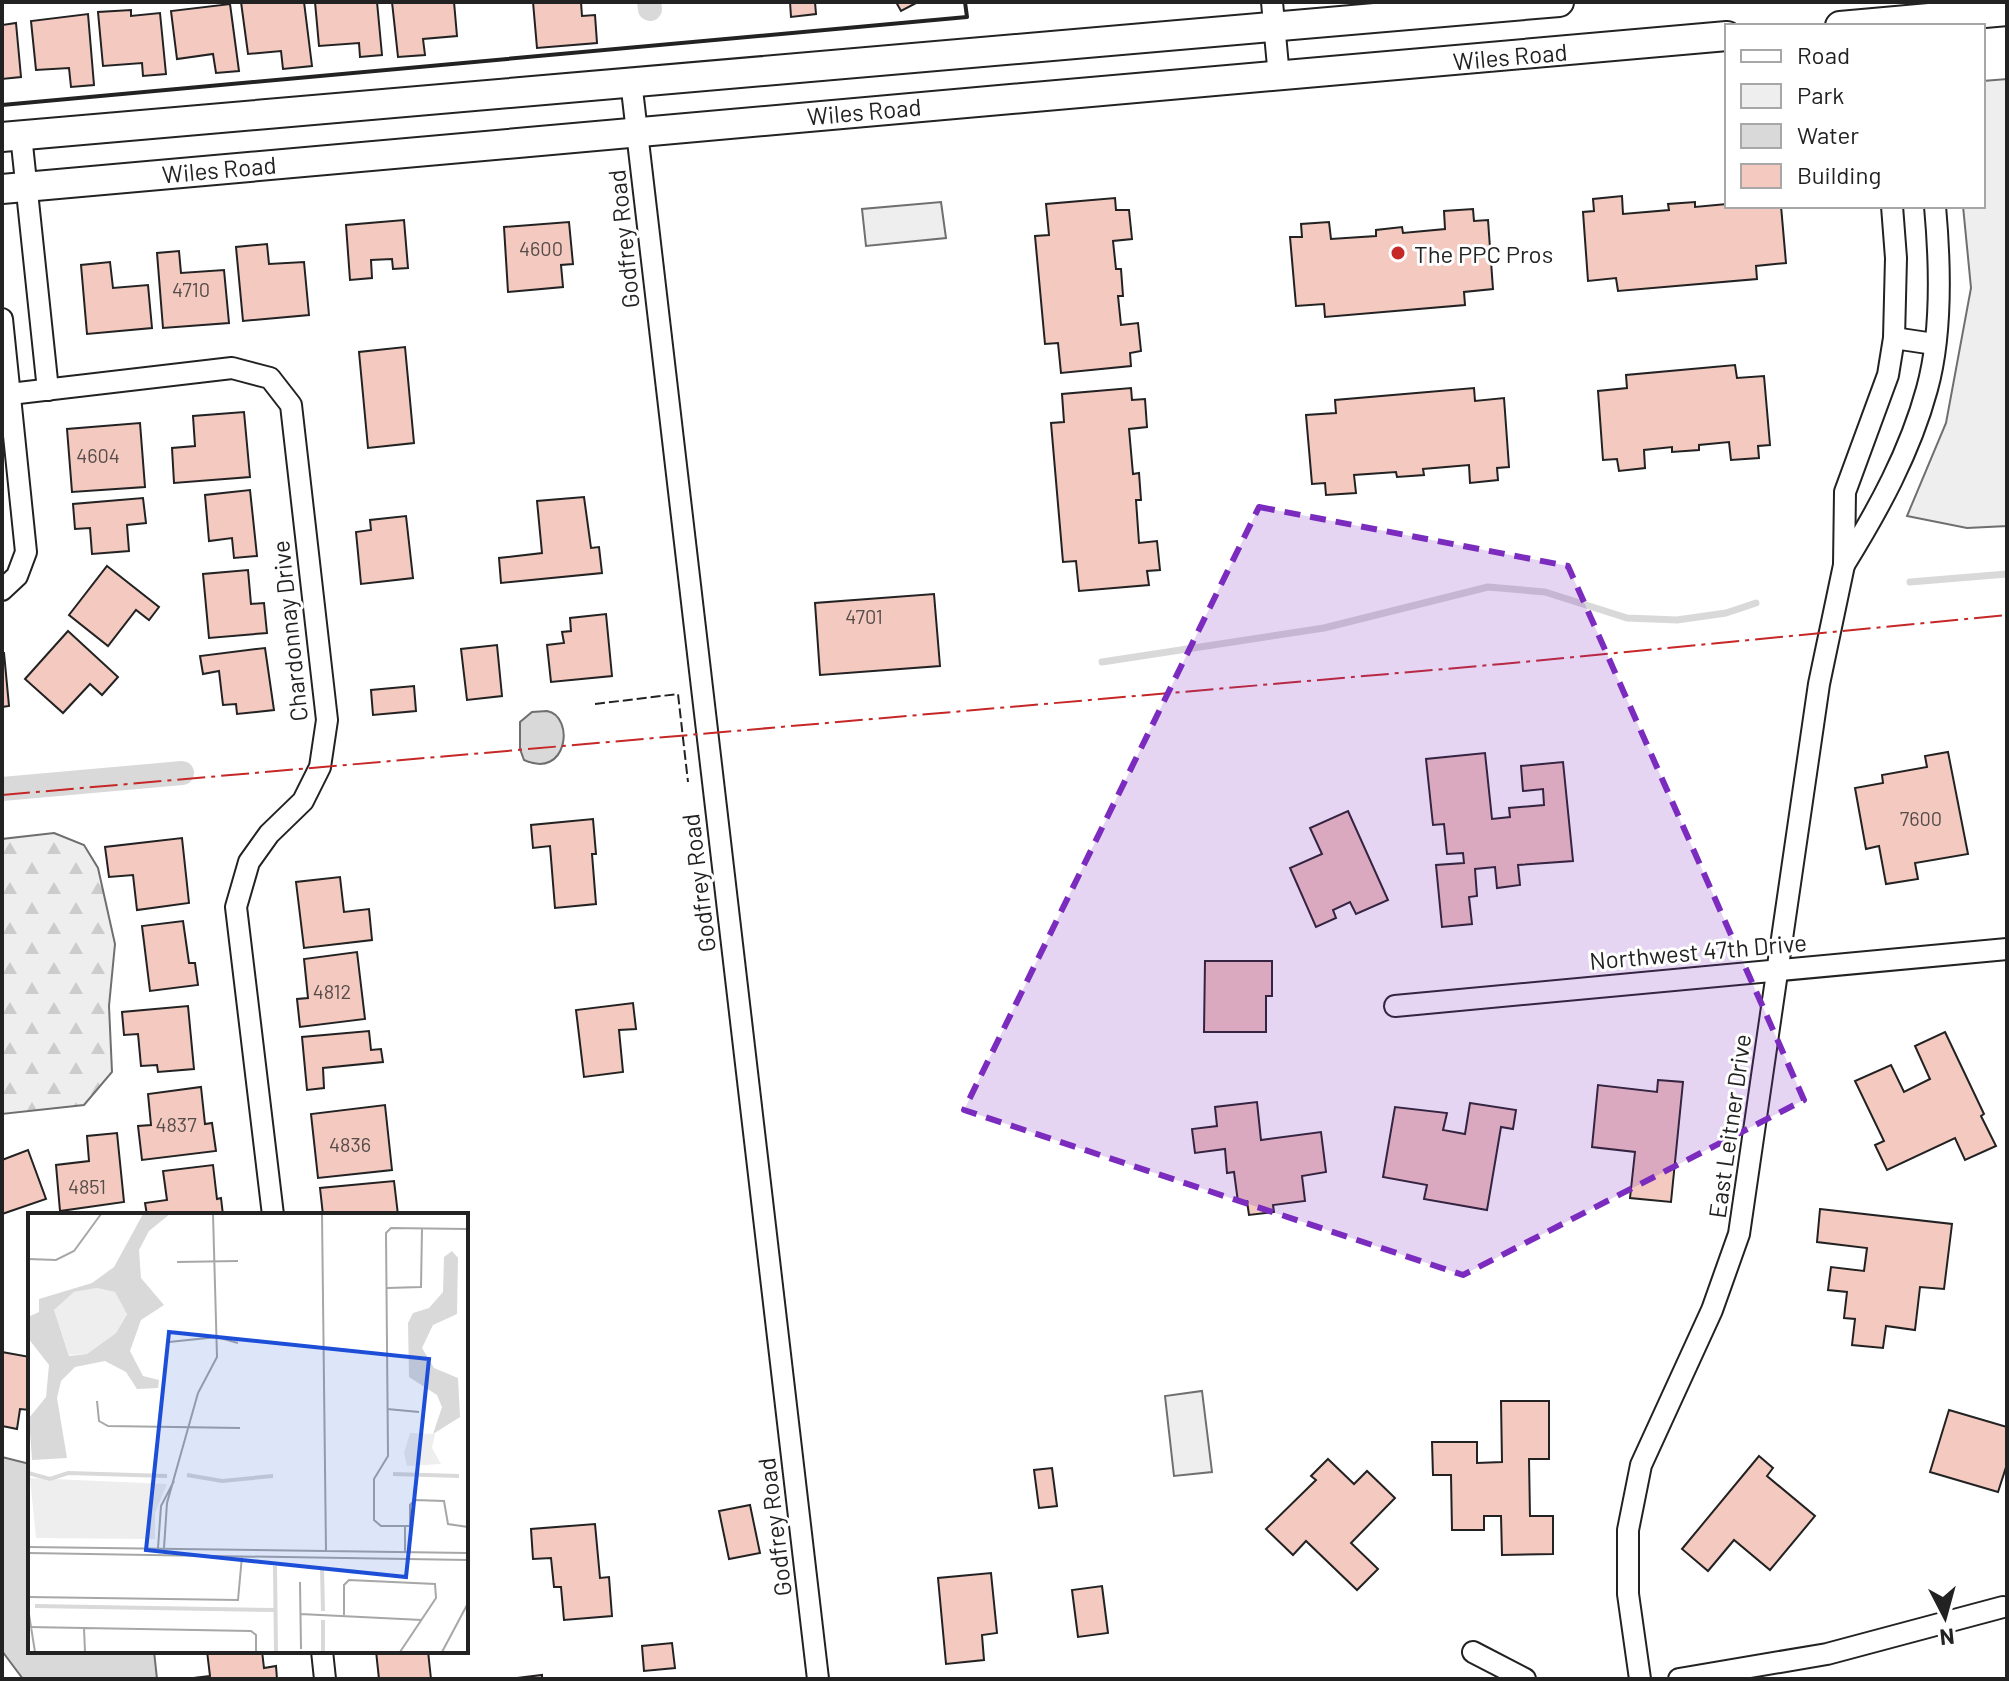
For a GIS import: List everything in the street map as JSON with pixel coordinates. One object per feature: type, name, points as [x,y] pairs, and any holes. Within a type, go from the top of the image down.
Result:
[{"type":"main road","name":"Wiles Road","points":[[11,136],[631,81],[1273,14],[1559,2]]},
{"type":"main road","points":[[1848,24],[1876,17],[2007,11]]},
{"type":"main road","name":"Wiles Road","points":[[14,188],[638,130],[1725,36]]},
{"type":"street","points":[[1273,14],[1279,77]]},
{"type":"street","name":"Godfrey Road","points":[[631,81],[818,1679]]},
{"type":"street","points":[[11,136],[14,188],[40,324],[48,390]]},
{"type":"street","name":"East Leitner Drive","points":[[1640,1679],[1628,1594],[1628,1530],[1641,1465],[1712,1310],[1739,1234],[1819,684],[1844,565],[1845,492],[1888,375],[1894,338],[1896,258],[1892,208]]},
{"type":"street","name":"East Leitner Drive","points":[[1844,565],[1879,509],[1927,388],[1934,344],[1939,257],[1935,208]]},
{"type":"street","points":[[2,319],[26,552],[17,576],[2,590]]},
{"type":"street","points":[[3,327],[40,324]]},
{"type":"street","points":[[1894,338],[1934,344]]},
{"type":"street","name":"Chardonnay Drive","points":[[10,394],[232,368],[270,378],[291,405],[327,720],[320,767],[303,801],[269,834],[249,862],[236,907],[273,1213]]},
{"type":"street","name":"Northwest 47th Drive","points":[[1395,1006],[2007,949]]},
{"type":"street","points":[[1679,1679],[1827,1654],[2003,1607]]},
{"type":"street","points":[[1473,1652],[1525,1679]]},
{"type":"street","points":[[322,1653],[325,1679]]},
{"type":"highlighted area","points":[[1259,507],[1568,566],[1804,1100],[1463,1275],[964,1110]]},
{"type":"green space","points":[[2007,79],[2007,526],[1967,528],[1907,516],[1946,423],[1971,288],[1963,208],[1985,208],[1985,81]]},
{"type":"green space","points":[[941,202],[946,238],[866,246],[862,209]]},
{"type":"green space","points":[[54,833],[84,845],[98,868],[115,944],[109,1006],[112,1072],[84,1105],[2,1114],[2,839]]},
{"type":"green space","points":[[1202,1391],[1212,1472],[1174,1476],[1165,1396]]},
{"type":"water","points":[[547,711],[556,715],[564,734],[558,755],[539,764],[524,760],[520,749],[520,722],[532,712]]},
{"type":"water","points":[[2,1457],[28,1464],[28,1653],[154,1653],[157,1679],[23,1679],[2,1651]]},
{"type":"building","points":[[241,2],[304,2],[312,66],[283,69],[281,51],[248,54]]},
{"type":"building","points":[[315,2],[377,2],[382,55],[360,57],[359,43],[319,46]]},
{"type":"building","points":[[392,2],[454,2],[457,36],[423,39],[425,55],[398,57]]},
{"type":"building","points":[[533,2],[581,2],[582,16],[595,15],[597,43],[537,48]]},
{"type":"building","points":[[790,2],[815,2],[816,14],[791,17]]},
{"type":"building","points":[[896,2],[918,2],[901,11]]},
{"type":"building","points":[[230,4],[239,71],[216,73],[213,54],[177,59],[171,11]]},
{"type":"building","points":[[131,10],[131,16],[160,13],[166,74],[143,76],[142,63],[103,66],[98,12]]},
{"type":"building","points":[[88,14],[94,85],[71,87],[69,68],[36,70],[31,21]]},
{"type":"building","points":[[16,23],[21,77],[2,79],[2,25]]},
{"type":"building","points":[[1622,196],[1623,214],[1669,210],[1668,204],[1695,202],[1695,207],[1725,204],[1725,208],[1781,208],[1786,263],[1756,266],[1757,279],[1618,291],[1616,278],[1588,281],[1583,212],[1594,211],[1593,199]]},
{"type":"building","points":[[1115,198],[1116,210],[1129,210],[1132,239],[1113,241],[1116,269],[1121,269],[1123,296],[1118,296],[1121,325],[1138,323],[1141,351],[1130,353],[1131,366],[1061,373],[1058,343],[1045,344],[1035,236],[1049,235],[1046,204]]},
{"type":"building","points":[[1473,209],[1474,221],[1488,220],[1493,289],[1464,292],[1465,305],[1325,317],[1324,304],[1296,306],[1290,237],[1302,237],[1301,224],[1329,222],[1331,239],[1376,236],[1376,230],[1402,227],[1403,233],[1445,229],[1444,211]]},
{"type":"building","points":[[404,220],[408,268],[393,269],[392,259],[371,260],[372,278],[350,280],[346,225]]},
{"type":"building","points":[[569,222],[573,264],[561,265],[563,287],[508,292],[504,227]]},
{"type":"building","points":[[267,244],[269,264],[304,262],[309,315],[243,321],[236,247]]},
{"type":"building","points":[[179,251],[181,273],[224,270],[229,323],[163,328],[157,253]]},
{"type":"building","points":[[110,262],[113,288],[148,285],[152,328],[87,334],[81,265]]},
{"type":"building","points":[[405,347],[414,443],[368,448],[359,352]]},
{"type":"building","points":[[1735,365],[1737,378],[1764,376],[1770,445],[1758,446],[1759,458],[1731,460],[1729,442],[1699,445],[1699,450],[1672,452],[1672,447],[1644,450],[1645,468],[1619,471],[1617,459],[1603,460],[1598,391],[1627,388],[1626,375]]},
{"type":"building","points":[[1131,388],[1132,400],[1145,399],[1147,427],[1129,429],[1133,474],[1139,473],[1141,500],[1136,500],[1139,543],[1157,541],[1160,570],[1147,571],[1149,585],[1079,591],[1076,561],[1063,562],[1051,423],[1064,422],[1062,394]]},
{"type":"building","points":[[1474,388],[1475,401],[1504,398],[1509,467],[1497,468],[1498,480],[1470,483],[1469,465],[1423,469],[1424,475],[1397,477],[1396,472],[1354,475],[1356,493],[1326,495],[1325,483],[1312,484],[1306,415],[1336,413],[1335,400]]},
{"type":"building","points":[[244,412],[250,477],[174,483],[172,448],[195,446],[193,416]]},
{"type":"building","points":[[140,423],[145,487],[72,492],[67,429]]},
{"type":"building","points":[[250,490],[257,556],[234,558],[232,538],[209,541],[205,495]]},
{"type":"building","points":[[584,497],[591,548],[599,547],[602,573],[501,583],[499,558],[542,553],[537,501]]},
{"type":"building","points":[[143,498],[146,523],[127,525],[129,551],[92,554],[90,528],[75,529],[73,504]]},
{"type":"building","points":[[406,516],[413,578],[361,584],[356,532],[371,530],[370,520]]},
{"type":"building","points":[[107,566],[159,607],[149,620],[136,610],[108,646],[69,615]]},
{"type":"building","points":[[248,570],[251,604],[264,603],[267,633],[209,638],[203,574]]},
{"type":"building","points":[[934,594],[940,666],[820,675],[815,603]]},
{"type":"building","points":[[606,614],[612,676],[551,682],[547,645],[564,643],[562,632],[571,631],[570,618]]},
{"type":"building","points":[[68,631],[118,677],[102,695],[90,684],[63,713],[25,679]]},
{"type":"building","points":[[497,645],[502,696],[467,700],[461,649]]},
{"type":"building","points":[[265,648],[274,710],[237,714],[236,704],[223,705],[219,671],[203,674],[200,656]]},
{"type":"building","points":[[2,653],[9,706],[2,707]]},
{"type":"building","points":[[414,686],[416,711],[373,715],[371,690]]},
{"type":"building","points":[[1948,752],[1968,854],[1915,863],[1918,879],[1886,884],[1879,846],[1866,849],[1855,788],[1883,783],[1882,775],[1927,767],[1925,756]]},
{"type":"building","points":[[1485,753],[1492,819],[1510,817],[1509,808],[1544,805],[1543,789],[1523,791],[1521,766],[1563,762],[1573,861],[1518,865],[1520,885],[1497,888],[1495,867],[1475,869],[1477,896],[1469,897],[1472,924],[1442,927],[1436,865],[1464,863],[1463,853],[1447,854],[1444,824],[1433,825],[1426,759]]},
{"type":"building","points":[[1348,811],[1388,900],[1356,914],[1350,902],[1333,910],[1336,918],[1316,927],[1290,868],[1322,854],[1310,828]]},
{"type":"building","points":[[593,819],[596,904],[555,908],[550,846],[533,848],[531,825]]},
{"type":"building","points":[[182,838],[189,903],[137,910],[133,875],[109,877],[105,847]]},
{"type":"building","points":[[340,877],[344,912],[369,909],[372,940],[304,948],[296,882]]},
{"type":"building","points":[[183,921],[189,963],[195,963],[198,985],[150,991],[142,926]]},
{"type":"building","points":[[357,952],[365,1019],[300,1027],[297,999],[308,998],[304,959]]},
{"type":"building","points":[[1205,961],[1272,961],[1272,996],[1266,996],[1266,1032],[1204,1032]]},
{"type":"building","points":[[633,1003],[636,1029],[619,1030],[623,1072],[584,1077],[576,1010]]},
{"type":"building","points":[[188,1006],[194,1069],[158,1072],[157,1065],[141,1066],[138,1034],[124,1035],[122,1012]]},
{"type":"building","points":[[369,1031],[371,1050],[381,1049],[383,1062],[323,1068],[324,1088],[307,1090],[302,1037]]},
{"type":"building","points":[[1945,1032],[1996,1146],[1965,1160],[1955,1138],[1887,1170],[1875,1145],[1884,1141],[1855,1081],[1891,1065],[1904,1092],[1930,1079],[1915,1046]]},
{"type":"building","points":[[1658,1080],[1683,1082],[1671,1202],[1630,1198],[1635,1152],[1592,1147],[1598,1085],[1657,1092]]},
{"type":"building","points":[[201,1087],[205,1124],[212,1123],[216,1151],[142,1160],[138,1126],[151,1125],[148,1094]]},
{"type":"building","points":[[1257,1102],[1261,1140],[1321,1132],[1326,1172],[1302,1176],[1305,1201],[1273,1205],[1274,1212],[1249,1215],[1247,1201],[1238,1202],[1234,1172],[1227,1173],[1225,1149],[1195,1153],[1192,1129],[1217,1126],[1215,1107]]},
{"type":"building","points":[[1470,1103],[1516,1110],[1513,1129],[1501,1127],[1487,1210],[1424,1199],[1427,1185],[1383,1177],[1395,1107],[1447,1113],[1443,1130],[1465,1134]]},
{"type":"building","points":[[385,1105],[392,1170],[318,1178],[311,1114]]},
{"type":"building","points":[[117,1133],[124,1202],[60,1211],[56,1165],[89,1161],[87,1136]]},
{"type":"building","points":[[28,1150],[46,1199],[2,1214],[2,1160]]},
{"type":"building","points":[[213,1165],[217,1199],[221,1198],[223,1213],[147,1213],[145,1203],[167,1200],[163,1171]]},
{"type":"building","points":[[394,1181],[398,1213],[323,1213],[320,1188]]},
{"type":"building","points":[[1820,1209],[1952,1224],[1944,1289],[1920,1287],[1915,1330],[1886,1326],[1883,1348],[1852,1345],[1855,1319],[1844,1318],[1847,1292],[1828,1290],[1831,1267],[1864,1271],[1867,1248],[1817,1242]]},
{"type":"building","points":[[2,1352],[28,1357],[28,1410],[20,1409],[17,1429],[2,1426]]},
{"type":"building","points":[[1501,1401],[1549,1401],[1549,1459],[1529,1459],[1530,1516],[1553,1516],[1553,1554],[1502,1555],[1501,1516],[1484,1516],[1484,1530],[1452,1530],[1451,1475],[1433,1475],[1432,1442],[1477,1442],[1477,1463],[1502,1462]]},
{"type":"building","points":[[1949,1410],[2007,1427],[2007,1464],[1998,1492],[1930,1472]]},
{"type":"building","points":[[1759,1456],[1773,1468],[1767,1476],[1815,1516],[1770,1570],[1734,1540],[1708,1571],[1682,1549]]},
{"type":"building","points":[[1328,1459],[1354,1484],[1367,1471],[1395,1498],[1351,1543],[1378,1569],[1357,1590],[1306,1541],[1293,1555],[1266,1529],[1316,1480],[1311,1476]]},
{"type":"building","points":[[1052,1468],[1057,1506],[1039,1508],[1034,1470]]},
{"type":"building","points":[[750,1505],[760,1553],[729,1559],[719,1511]]},
{"type":"building","points":[[595,1524],[600,1578],[609,1577],[612,1616],[564,1620],[561,1587],[554,1587],[551,1558],[533,1559],[531,1529]]},
{"type":"building","points":[[991,1573],[997,1633],[982,1635],[984,1660],[946,1664],[938,1578]]},
{"type":"building","points":[[1102,1586],[1108,1633],[1078,1637],[1072,1590]]},
{"type":"building","points":[[672,1643],[675,1668],[644,1671],[642,1646]]},
{"type":"building","points":[[207,1653],[262,1653],[264,1668],[276,1666],[277,1679],[185,1679],[210,1676]]},
{"type":"building","points":[[376,1653],[428,1653],[431,1679],[379,1679]]},
{"type":"building","points":[[542,1675],[542,1679],[509,1679]]},
{"type":"waterway","points":[[649,2],[650,9]]},
{"type":"waterway","points":[[1910,582],[2007,574]]},
{"type":"waterway","points":[[1102,662],[1324,628],[1488,587],[1545,592],[1627,618],[1677,620],[1726,613],[1756,603]]},
{"type":"waterway","points":[[2,789],[182,773]]},
{"type":"fence","points":[[595,704],[678,694],[688,782]]},
{"type":"wall","points":[[2,105],[967,17],[965,2]]},
{"type":"power","points":[[2,795],[1502,664],[2007,615]]},
{"type":"place","name":"The PPC Pros","points":[[1398,253]]}]
